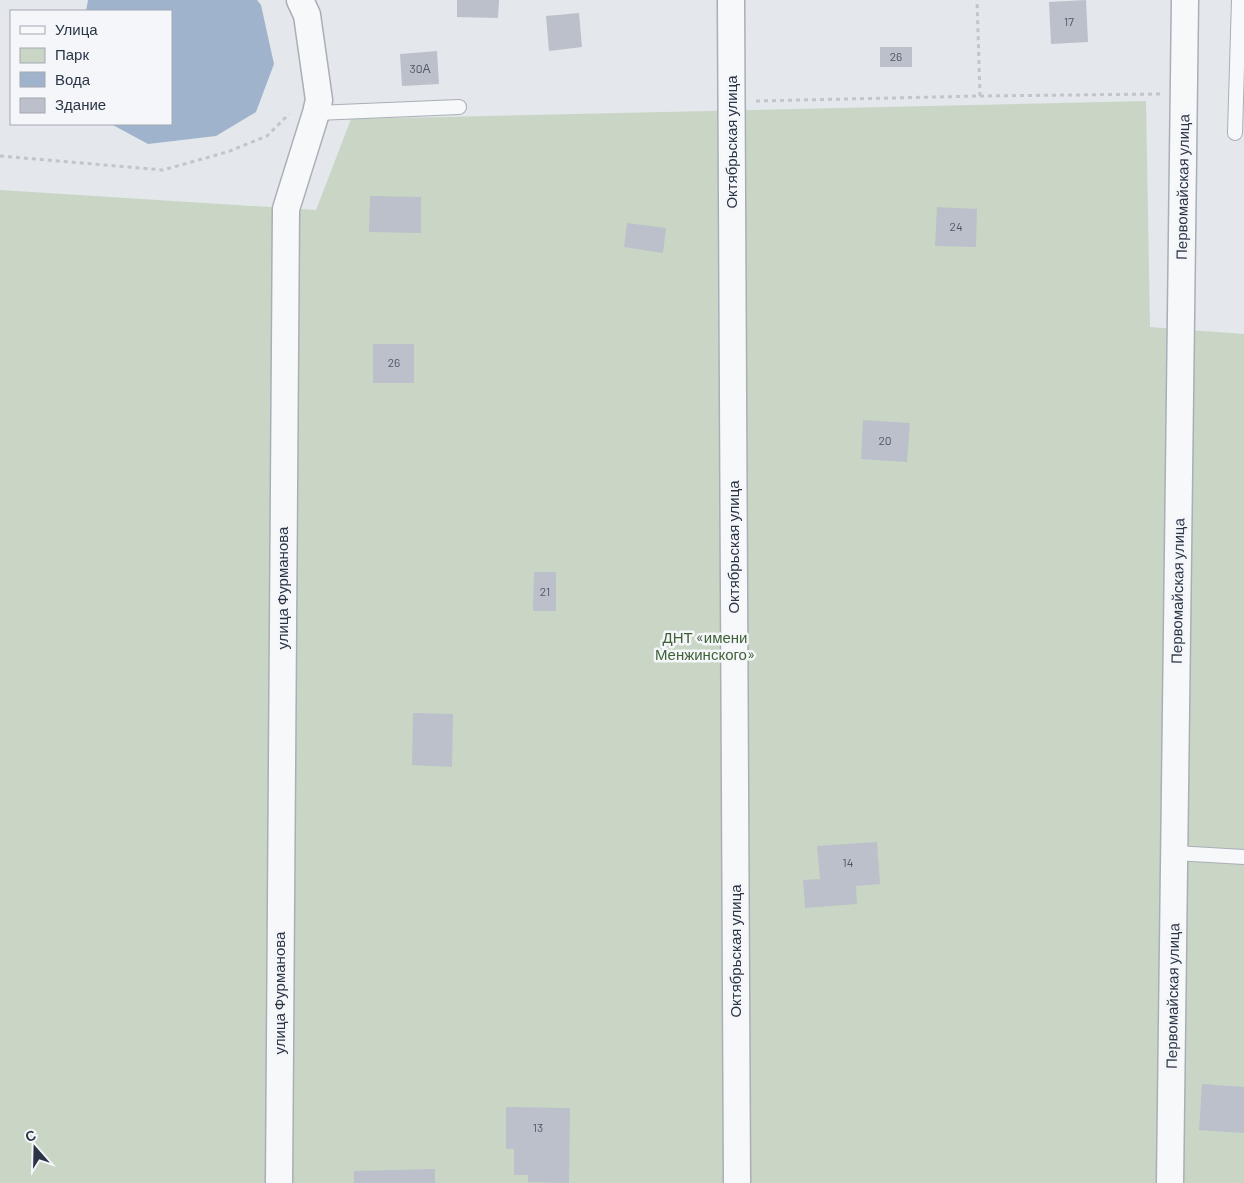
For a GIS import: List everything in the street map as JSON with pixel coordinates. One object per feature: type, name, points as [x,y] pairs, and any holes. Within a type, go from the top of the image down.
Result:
[{"type":"street","name":"улица Фурманова","points":[[279,1183],[286,209],[304,111],[319,100],[306,15],[300,0]]},
{"type":"street","name":"Октябрьская улица","points":[[731,0],[737,1183]]},
{"type":"street","name":"Первомайская улица","points":[[1170,1183],[1185,0]]},
{"type":"lane","points":[[1235,133],[1239,0]]},
{"type":"lane","points":[[304,111],[459,107]]},
{"type":"lane","points":[[1174,853],[1244,857]]},
{"type":"path","points":[[977,0],[980,96]]},
{"type":"path","points":[[732,101],[1184,94]]},
{"type":"path","points":[[0,156],[163,170],[227,152],[267,136],[304,111]]},
{"type":"green space","name":"ДНТ «имени Менжинского»","points":[[1146,101],[1150,327],[1244,334],[1244,1183],[0,1183],[0,190],[316,210],[351,119]]},
{"type":"water","points":[[88,0],[257,0],[261,5],[274,64],[256,112],[216,136],[148,144],[113,125],[172,125],[172,10],[86,10]]},
{"type":"building","points":[[457,0],[499,0],[498,18],[457,17]]},
{"type":"building","points":[[1086,0],[1088,42],[1051,44],[1049,2]]},
{"type":"building","points":[[579,13],[582,47],[549,51],[546,16]]},
{"type":"building","points":[[880,47],[912,47],[912,67],[880,67]]},
{"type":"building","points":[[437,51],[439,84],[402,86],[400,54]]},
{"type":"building","points":[[370,196],[421,197],[421,233],[369,232]]},
{"type":"building","points":[[937,207],[977,209],[976,247],[935,246]]},
{"type":"building","points":[[627,223],[666,228],[663,253],[624,247]]},
{"type":"building","points":[[373,344],[414,344],[414,383],[373,383]]},
{"type":"building","points":[[863,420],[910,423],[907,462],[861,459]]},
{"type":"building","points":[[534,572],[556,572],[556,611],[533,611]]},
{"type":"building","points":[[413,713],[453,714],[452,767],[412,765]]},
{"type":"building","points":[[877,842],[880,884],[856,886],[857,904],[805,908],[803,880],[820,879],[817,846]]},
{"type":"building","points":[[1202,1084],[1244,1087],[1244,1133],[1199,1130]]},
{"type":"building","points":[[506,1107],[570,1108],[569,1183],[528,1182],[528,1175],[514,1175],[514,1149],[506,1149]]},
{"type":"building","points":[[435,1169],[435,1183],[354,1183],[354,1171]]}]
